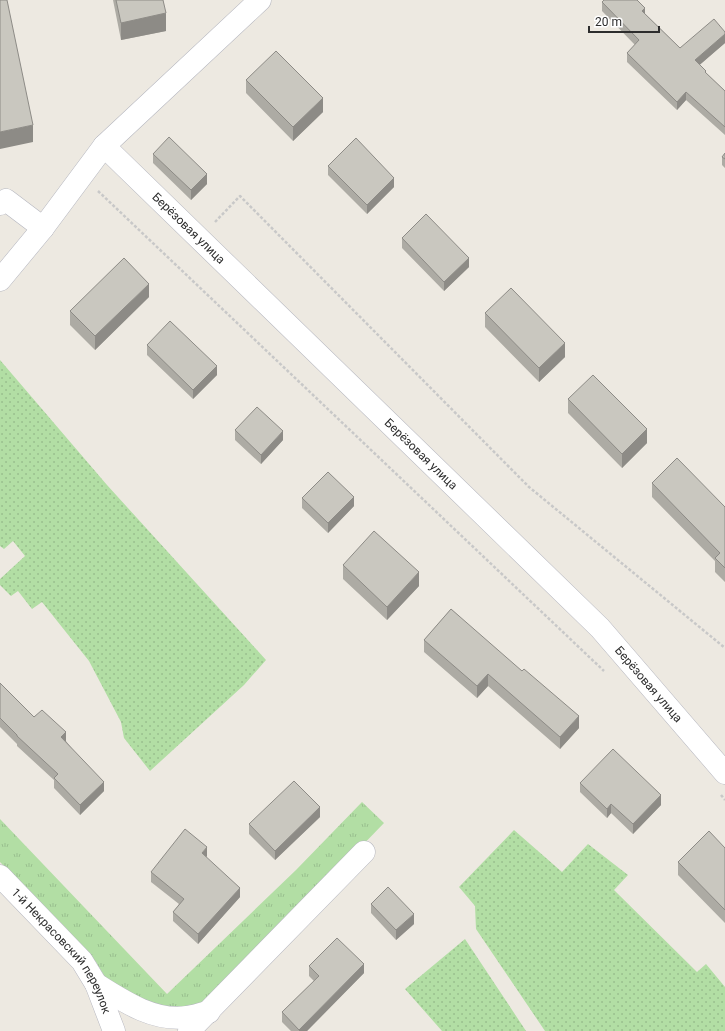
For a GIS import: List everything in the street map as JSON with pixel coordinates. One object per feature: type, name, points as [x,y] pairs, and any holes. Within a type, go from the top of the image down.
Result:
[{"type":"street","points":[[0,280],[43,228],[104,146],[257,1]]},
{"type":"street","name":"Берёзовая улица","points":[[104,146],[600,628],[725,773]]},
{"type":"street","points":[[0,204],[6,200],[43,228]]},
{"type":"street","points":[[189,1031],[364,852]]},
{"type":"street","name":"1-й Некрасовский переулок","points":[[0,876],[82,961],[96,984],[114,1031]]},
{"type":"street","points":[[96,984],[140,1009],[164,1016],[186,1017],[208,1012]]},
{"type":"path","points":[[82,176],[606,673]]},
{"type":"path","points":[[199,238],[240,196],[529,487],[725,648]]},
{"type":"path","points":[[720,794],[725,800]]},
{"type":"green space","points":[[0,360],[107,485],[266,660],[244,685],[150,771],[124,738],[121,722],[89,661],[42,602],[32,609],[18,591],[11,596],[0,585],[0,579],[25,556],[13,541],[4,549],[0,546]]},
{"type":"green space","points":[[362,802],[384,823],[272,939],[198,1008],[152,1008],[106,979],[96,962],[64,926],[0,862],[0,819],[167,994],[296,870]]},
{"type":"green space","points":[[514,830],[562,872],[588,844],[628,875],[614,890],[697,972],[706,964],[725,987],[725,1031],[545,1031],[476,929],[475,906],[459,887]]},
{"type":"green space","points":[[465,939],[526,1031],[442,1031],[405,989]]},
{"type":"building","points":[[0,0],[7,0],[33,125],[0,132]]},
{"type":"building","points":[[116,0],[163,0],[166,13],[121,23]]},
{"type":"building","points":[[604,0],[637,0],[645,8],[642,11],[680,48],[714,19],[725,34],[695,60],[725,91],[725,127],[686,92],[677,102],[627,53],[639,40],[602,2]]},
{"type":"building","points":[[276,51],[323,98],[293,127],[246,80]]},
{"type":"building","points":[[169,137],[207,174],[191,190],[153,154]]},
{"type":"building","points":[[356,138],[394,178],[367,205],[328,166]]},
{"type":"building","points":[[426,214],[469,258],[444,282],[402,238]]},
{"type":"building","points":[[124,258],[149,284],[95,336],[70,311]]},
{"type":"building","points":[[511,288],[565,343],[539,368],[485,313]]},
{"type":"building","points":[[170,321],[217,366],[193,390],[147,345]]},
{"type":"building","points":[[593,375],[647,429],[622,454],[568,399]]},
{"type":"building","points":[[257,407],[283,431],[261,455],[235,430]]},
{"type":"building","points":[[677,458],[725,507],[725,568],[715,558],[720,553],[652,483]]},
{"type":"building","points":[[328,472],[354,497],[328,523],[302,498]]},
{"type":"building","points":[[374,531],[419,572],[387,607],[343,565]]},
{"type":"building","points":[[451,609],[522,671],[524,669],[579,716],[560,737],[488,674],[477,686],[424,640]]},
{"type":"building","points":[[0,683],[34,717],[42,710],[66,732],[61,737],[104,782],[80,805],[54,778],[58,774],[0,718]]},
{"type":"building","points":[[613,749],[661,795],[633,824],[611,804],[607,809],[580,783]]},
{"type":"building","points":[[294,781],[320,807],[275,851],[249,824]]},
{"type":"building","points":[[185,829],[207,847],[202,853],[240,888],[198,934],[173,912],[184,899],[151,872]]},
{"type":"building","points":[[709,831],[725,848],[725,910],[678,862]]},
{"type":"building","points":[[388,887],[414,914],[396,930],[371,904]]},
{"type":"building","points":[[337,938],[364,964],[299,1030],[282,1012],[319,976],[309,966]]}]
